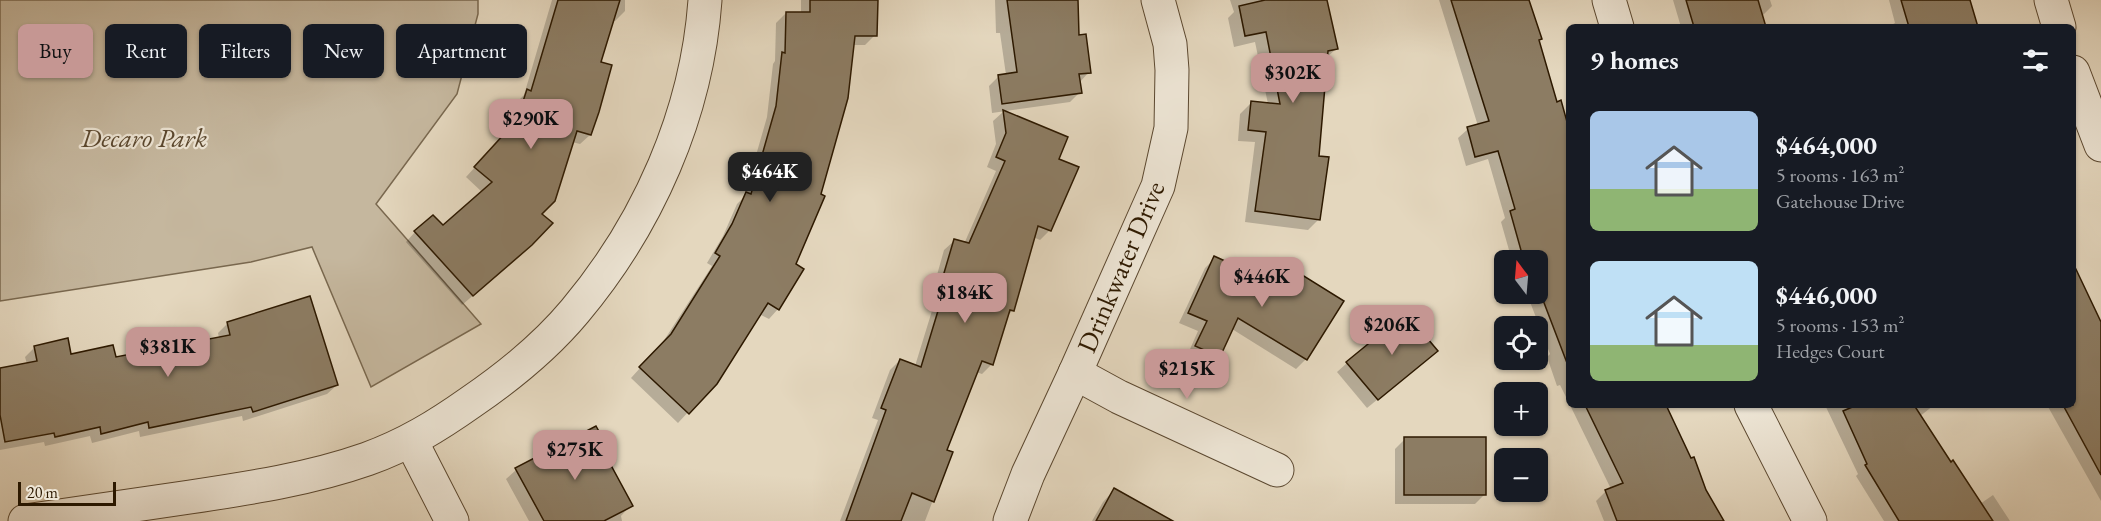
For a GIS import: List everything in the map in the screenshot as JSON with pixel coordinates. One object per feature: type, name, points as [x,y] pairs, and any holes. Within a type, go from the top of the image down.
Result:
[{"type":"street","points":[[25,521],[282,482],[367,459],[411,441],[501,381],[539,348],[574,312],[607,269],[638,220],[672,149],[686,107],[696,63],[705,0]]},
{"type":"street","name":"Drinkwater Drive","points":[[1010,521],[1028,474],[1158,186],[1171,128],[1172,70],[1170,44],[1158,0]]},
{"type":"street","points":[[1609,0],[1616,24]]},
{"type":"street","points":[[2051,0],[2058,24]]},
{"type":"street","points":[[2076,80],[2101,145]]},
{"type":"street","points":[[1075,373],[1119,397],[1277,470]]},
{"type":"street","points":[[1753,408],[1810,521]]},
{"type":"street","points":[[411,441],[452,521]]},
{"type":"green space","name":"Decaro Park","points":[[0,0],[478,0],[475,24],[396,24],[396,78],[461,78],[457,94],[376,204],[481,324],[371,387],[312,247],[251,262],[0,301]]},
{"type":"building","points":[[558,0],[620,0],[601,62],[612,65],[599,112],[591,135],[577,131],[555,201],[542,214],[553,223],[532,245],[473,296],[414,231],[433,215],[443,225],[492,182],[474,167],[517,120],[527,89],[531,91]]},
{"type":"building","points":[[810,0],[878,0],[877,36],[855,36],[848,98],[821,194],[825,196],[796,264],[804,269],[779,310],[768,303],[717,384],[689,414],[639,367],[671,334],[720,256],[715,253],[732,224],[746,192],[751,194],[776,106],[782,52],[785,53],[786,12],[810,12]]},
{"type":"building","points":[[1007,0],[1078,0],[1079,35],[1086,34],[1091,73],[1079,74],[1082,93],[1002,104],[998,75],[1017,72]]},
{"type":"building","points":[[1265,0],[1327,0],[1338,49],[1328,51],[1319,156],[1329,157],[1320,220],[1255,211],[1266,132],[1248,130],[1251,101],[1280,104],[1266,32],[1245,36],[1239,6]]},
{"type":"building","points":[[1451,0],[1529,0],[1542,39],[1539,40],[1557,102],[1561,100],[1566,118],[1566,360],[1544,304],[1548,304],[1548,250],[1521,250],[1510,211],[1515,209],[1498,151],[1475,157],[1467,127],[1489,121]]},
{"type":"building","points":[[1686,0],[1758,0],[1765,24],[1693,24]]},
{"type":"building","points":[[1901,0],[1970,0],[1977,24],[1908,24]]},
{"type":"building","points":[[1003,110],[1068,137],[1059,159],[1079,167],[1051,231],[1038,226],[1014,311],[1010,310],[993,365],[982,361],[947,450],[953,452],[934,502],[912,493],[901,521],[846,521],[886,410],[881,408],[900,359],[921,367],[944,291],[939,290],[954,239],[969,243],[1005,161],[996,157],[1006,133]]},
{"type":"building","points":[[1214,256],[1280,286],[1291,268],[1344,301],[1307,360],[1238,318],[1220,357],[1195,346],[1207,321],[1188,313]]},
{"type":"building","points":[[2076,269],[2101,322],[2101,475],[2065,408],[2076,408]]},
{"type":"building","points":[[310,296],[338,385],[253,412],[251,407],[149,428],[148,422],[101,434],[100,427],[55,437],[54,433],[5,442],[0,415],[0,368],[37,361],[34,346],[68,338],[71,354],[113,345],[116,357],[230,335],[227,322]]},
{"type":"building","points":[[1406,313],[1438,351],[1378,400],[1346,362]]},
{"type":"building","points":[[1586,408],[1667,408],[1691,458],[1694,457],[1706,490],[1724,521],[1617,521],[1605,490],[1623,483]]},
{"type":"building","points":[[1850,408],[1916,408],[1993,521],[1899,521],[1865,465],[1867,464],[1843,411]]},
{"type":"building","points":[[596,426],[611,453],[606,456],[633,506],[604,521],[544,521],[515,468]]},
{"type":"building","points":[[1404,437],[1486,437],[1486,495],[1404,495]]},
{"type":"building","points":[[1114,488],[1173,521],[1096,521]]}]
